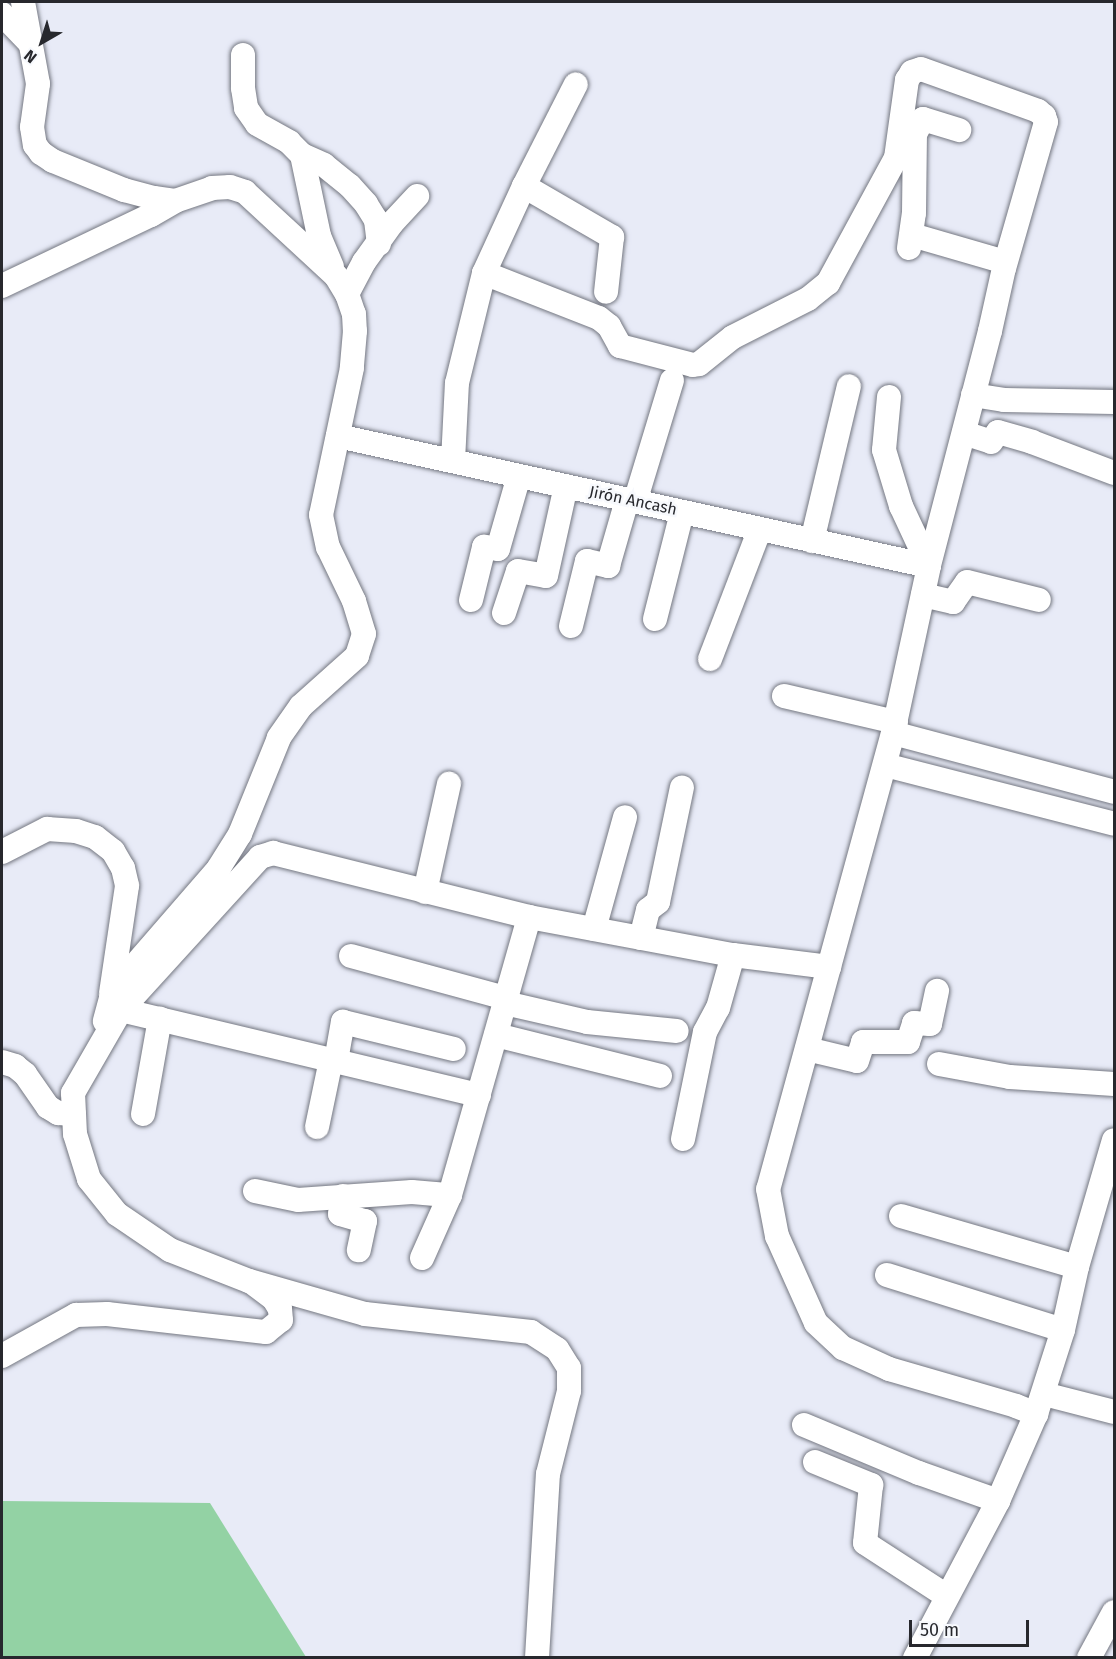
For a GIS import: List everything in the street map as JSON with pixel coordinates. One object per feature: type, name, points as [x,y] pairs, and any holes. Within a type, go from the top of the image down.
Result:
[{"type":"street","points":[[23,2],[38,84],[32,127],[35,145],[41,153],[53,161],[124,190],[175,201]]},
{"type":"street","points":[[2,14],[29,42]]},
{"type":"street","points":[[243,55],[243,88],[246,108],[257,124],[289,142],[302,155],[324,165],[350,186],[376,220],[379,244]]},
{"type":"street","points":[[484,273],[599,318],[609,326],[620,346],[693,365],[699,364],[733,337],[808,299],[828,283],[896,158],[907,80],[912,72],[921,69],[1038,111],[1044,116],[1046,122],[1005,262],[929,566],[895,727],[768,1189],[777,1236],[816,1323],[843,1348],[889,1369],[1016,1406],[1040,1404],[1114,1412]]},
{"type":"street","points":[[453,461],[457,382],[484,273],[524,186],[576,84]]},
{"type":"street","points":[[959,130],[923,119],[915,134],[910,241],[1005,262]]},
{"type":"street","points":[[302,155],[319,236],[354,314],[352,368],[321,515],[328,547],[354,601],[364,634],[357,656],[333,680],[301,706],[279,738],[240,834],[219,868],[122,980],[116,1004],[98,1050],[74,1093],[75,1134],[89,1179],[117,1214],[170,1250],[249,1281],[365,1314],[531,1332],[557,1348],[569,1368],[569,1392],[548,1474],[537,1658]]},
{"type":"street","points":[[524,186],[612,237],[606,292]]},
{"type":"street","points":[[2,286],[151,215],[175,201],[212,188],[230,187],[245,192],[342,285]]},
{"type":"street","points":[[342,285],[379,244],[392,222],[417,196]]},
{"type":"street","points":[[571,626],[587,561],[608,566],[672,380]]},
{"type":"street","points":[[812,541],[849,386]]},
{"type":"street","points":[[973,395],[1004,400],[1114,402]]},
{"type":"street","points":[[889,397],[884,450],[901,506],[929,566]]},
{"type":"street","points":[[964,433],[991,442],[998,432],[1032,442],[1114,473]]},
{"type":"street","name":"Jirón Ancash","points":[[338,436],[929,566]]},
{"type":"street","points":[[471,600],[484,547],[498,549],[519,476]]},
{"type":"street","points":[[504,613],[518,571],[546,576],[566,486]]},
{"type":"street","points":[[655,619],[682,512]]},
{"type":"street","points":[[710,659],[760,529]]},
{"type":"street","points":[[923,595],[952,602],[967,582],[1040,600]]},
{"type":"street","points":[[784,696],[1114,792]]},
{"type":"street","points":[[885,765],[1114,824]]},
{"type":"street","points":[[425,892],[449,784]]},
{"type":"street","points":[[641,938],[648,909],[658,902],[682,787]]},
{"type":"street","points":[[594,929],[624,817]]},
{"type":"street","points":[[2,852],[47,829],[76,831],[95,837],[113,851],[123,868],[127,886],[116,1004]]},
{"type":"street","points":[[116,1004],[260,857],[273,853],[529,916],[733,955],[830,968]]},
{"type":"street","points":[[422,1258],[450,1195],[529,916]]},
{"type":"street","points":[[683,1138],[705,1032],[718,1008],[733,955]]},
{"type":"street","points":[[351,956],[505,1001],[587,1022],[677,1031]]},
{"type":"street","points":[[807,1049],[857,1061],[863,1042],[908,1042],[914,1023],[930,1024],[937,991]]},
{"type":"street","points":[[116,1004],[160,1018],[479,1095]]},
{"type":"street","points":[[143,1114],[160,1018]]},
{"type":"street","points":[[317,1127],[344,1022],[454,1049]]},
{"type":"street","points":[[496,1035],[660,1076]]},
{"type":"street","points":[[2,1062],[15,1066],[25,1074],[48,1107],[58,1113],[74,1114]]},
{"type":"street","points":[[939,1064],[1010,1077],[1114,1084]]},
{"type":"street","points":[[915,1658],[998,1501],[1040,1404],[1063,1330],[1077,1268],[1114,1140]]},
{"type":"street","points":[[255,1191],[298,1200],[412,1192],[450,1195]]},
{"type":"street","points":[[343,1196],[340,1214],[365,1221],[359,1250]]},
{"type":"street","points":[[901,1216],[1077,1268]]},
{"type":"street","points":[[887,1275],[1063,1330]]},
{"type":"street","points":[[2,1356],[51,1326],[76,1315],[107,1314],[266,1332],[281,1320],[280,1309],[273,1299],[249,1281]]},
{"type":"street","points":[[804,1425],[919,1473],[998,1501]]},
{"type":"street","points":[[815,1462],[871,1485],[865,1543],[942,1593]]},
{"type":"street","points":[[897,1658],[977,1542]]},
{"type":"street","points":[[1089,1658],[1114,1612]]},
{"type":"green space","points":[[2,1501],[210,1503],[306,1657],[2,1657]]}]
